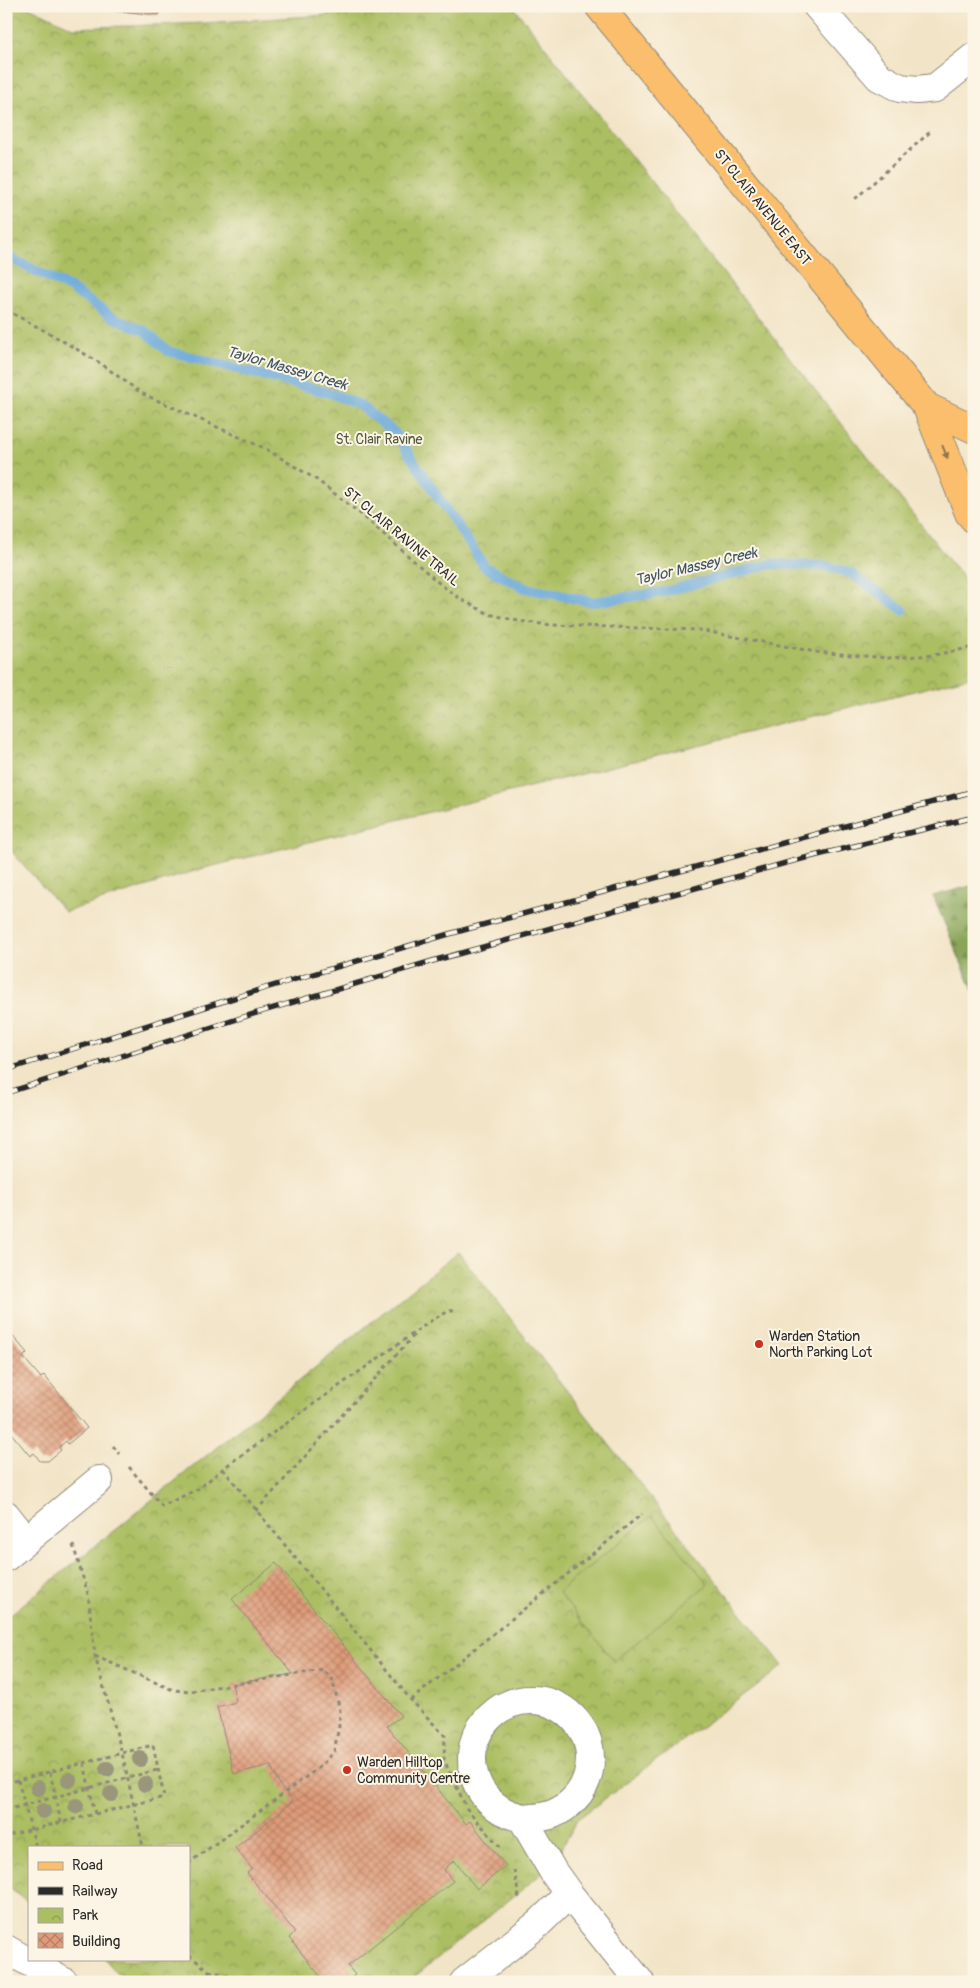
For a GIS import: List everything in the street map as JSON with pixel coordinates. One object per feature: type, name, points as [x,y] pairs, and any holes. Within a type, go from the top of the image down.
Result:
[{"type":"main road","name":"ST CLAIR AVENUE EAST","points":[[603,8],[927,407],[969,513],[974,519]]},
{"type":"main road","name":"ST CLAIR AVENUE EAST","points":[[927,407],[974,429]]},
{"type":"street","points":[[817,6],[879,78],[900,88],[917,90],[935,88],[974,57]]},
{"type":"street","points":[[6,1514],[16,1549],[99,1480]]},
{"type":"street","points":[[522,1818],[542,1818],[560,1811],[576,1798],[587,1782],[591,1762],[588,1742],[580,1725],[566,1711],[549,1702],[529,1700],[510,1703],[494,1713],[481,1728],[474,1746],[472,1765],[477,1784],[489,1800],[504,1812],[522,1818],[554,1873],[569,1894],[640,1982]]},
{"type":"street","points":[[464,1982],[538,1924],[569,1894]]},
{"type":"street","points":[[6,1949],[64,1982]]},
{"type":"path","points":[[855,200],[930,132]]},
{"type":"path","name":"ST. CLAIR RAVINE TRAIL","points":[[6,310],[100,363],[141,393],[266,449],[317,480],[368,520],[440,584],[462,600],[489,614],[518,621],[551,625],[698,630],[816,652],[888,658],[934,655],[974,647]]},
{"type":"path","points":[[144,1487],[162,1506],[198,1489],[223,1469],[435,1318],[456,1308]]},
{"type":"path","points":[[256,1511],[421,1328]]},
{"type":"path","points":[[223,1469],[411,1700],[445,1736],[444,1760],[468,1809],[506,1854]]},
{"type":"path","points":[[411,1700],[642,1514]]},
{"type":"path","points":[[73,1546],[88,1594],[95,1656],[122,1753],[143,1846]]},
{"type":"path","points":[[95,1656],[173,1690],[191,1691],[323,1670],[332,1678],[340,1711],[334,1751],[321,1766],[190,1862]]},
{"type":"path","points":[[6,1783],[153,1745],[164,1797],[6,1836]]},
{"type":"path","points":[[84,1763],[95,1814]]},
{"type":"path","points":[[6,1810],[157,1770]]},
{"type":"path","points":[[50,1772],[61,1822]]},
{"type":"path","points":[[18,1780],[36,1846]]},
{"type":"path","points":[[513,1868],[520,1904]]},
{"type":"path","points":[[190,1956],[210,1971],[258,1982]]},
{"type":"path","points":[[210,1971],[213,1982]]},
{"type":"green space","name":"St. Clair Ravine","points":[[6,6],[27,6],[73,28],[204,23],[328,15],[339,6],[513,6],[974,592],[974,676],[201,869],[65,912],[6,845]]},
{"type":"green space","points":[[974,885],[974,993],[933,896]]},
{"type":"green space","points":[[458,1252],[783,1666],[579,1818],[551,1866],[408,1982],[125,1982],[106,1960],[190,1960],[190,1846],[28,1846],[28,1901],[6,1886],[6,1618]]},
{"type":"green space","points":[[652,1516],[708,1584],[614,1661],[558,1592]]},
{"type":"building","points":[[89,6],[160,6],[159,15],[89,8]]},
{"type":"building","points":[[6,1328],[27,1353],[23,1357],[41,1378],[44,1375],[87,1428],[68,1444],[66,1441],[59,1447],[61,1450],[48,1461],[40,1461],[34,1453],[30,1456],[6,1427]]},
{"type":"building","name":"Warden Hilltop Community Centre","points":[[276,1563],[401,1716],[387,1726],[466,1824],[470,1821],[506,1866],[477,1889],[454,1860],[444,1870],[453,1881],[348,1966],[355,1975],[346,1982],[325,1982],[289,1938],[295,1932],[247,1873],[252,1869],[235,1848],[293,1801],[281,1787],[270,1765],[234,1774],[217,1707],[236,1702],[232,1684],[293,1674],[232,1599]]},
{"type":"waterway","name":"Taylor Massey Creek","points":[[6,256],[70,288],[112,317],[145,331],[168,351],[330,393],[360,405],[395,433],[485,567],[525,588],[593,602],[663,592],[771,564],[826,566],[850,573],[903,610]]},
{"type":"railway","points":[[6,1070],[262,989],[449,934],[974,791]]},
{"type":"railway","points":[[6,1093],[250,1015],[436,960],[793,861],[974,817]]},
{"type":"place","name":"Warden Station North Parking Lot","points":[[759,1344]]},
{"type":"place","name":"Warden Hilltop Community Centre","points":[[347,1770]]}]
